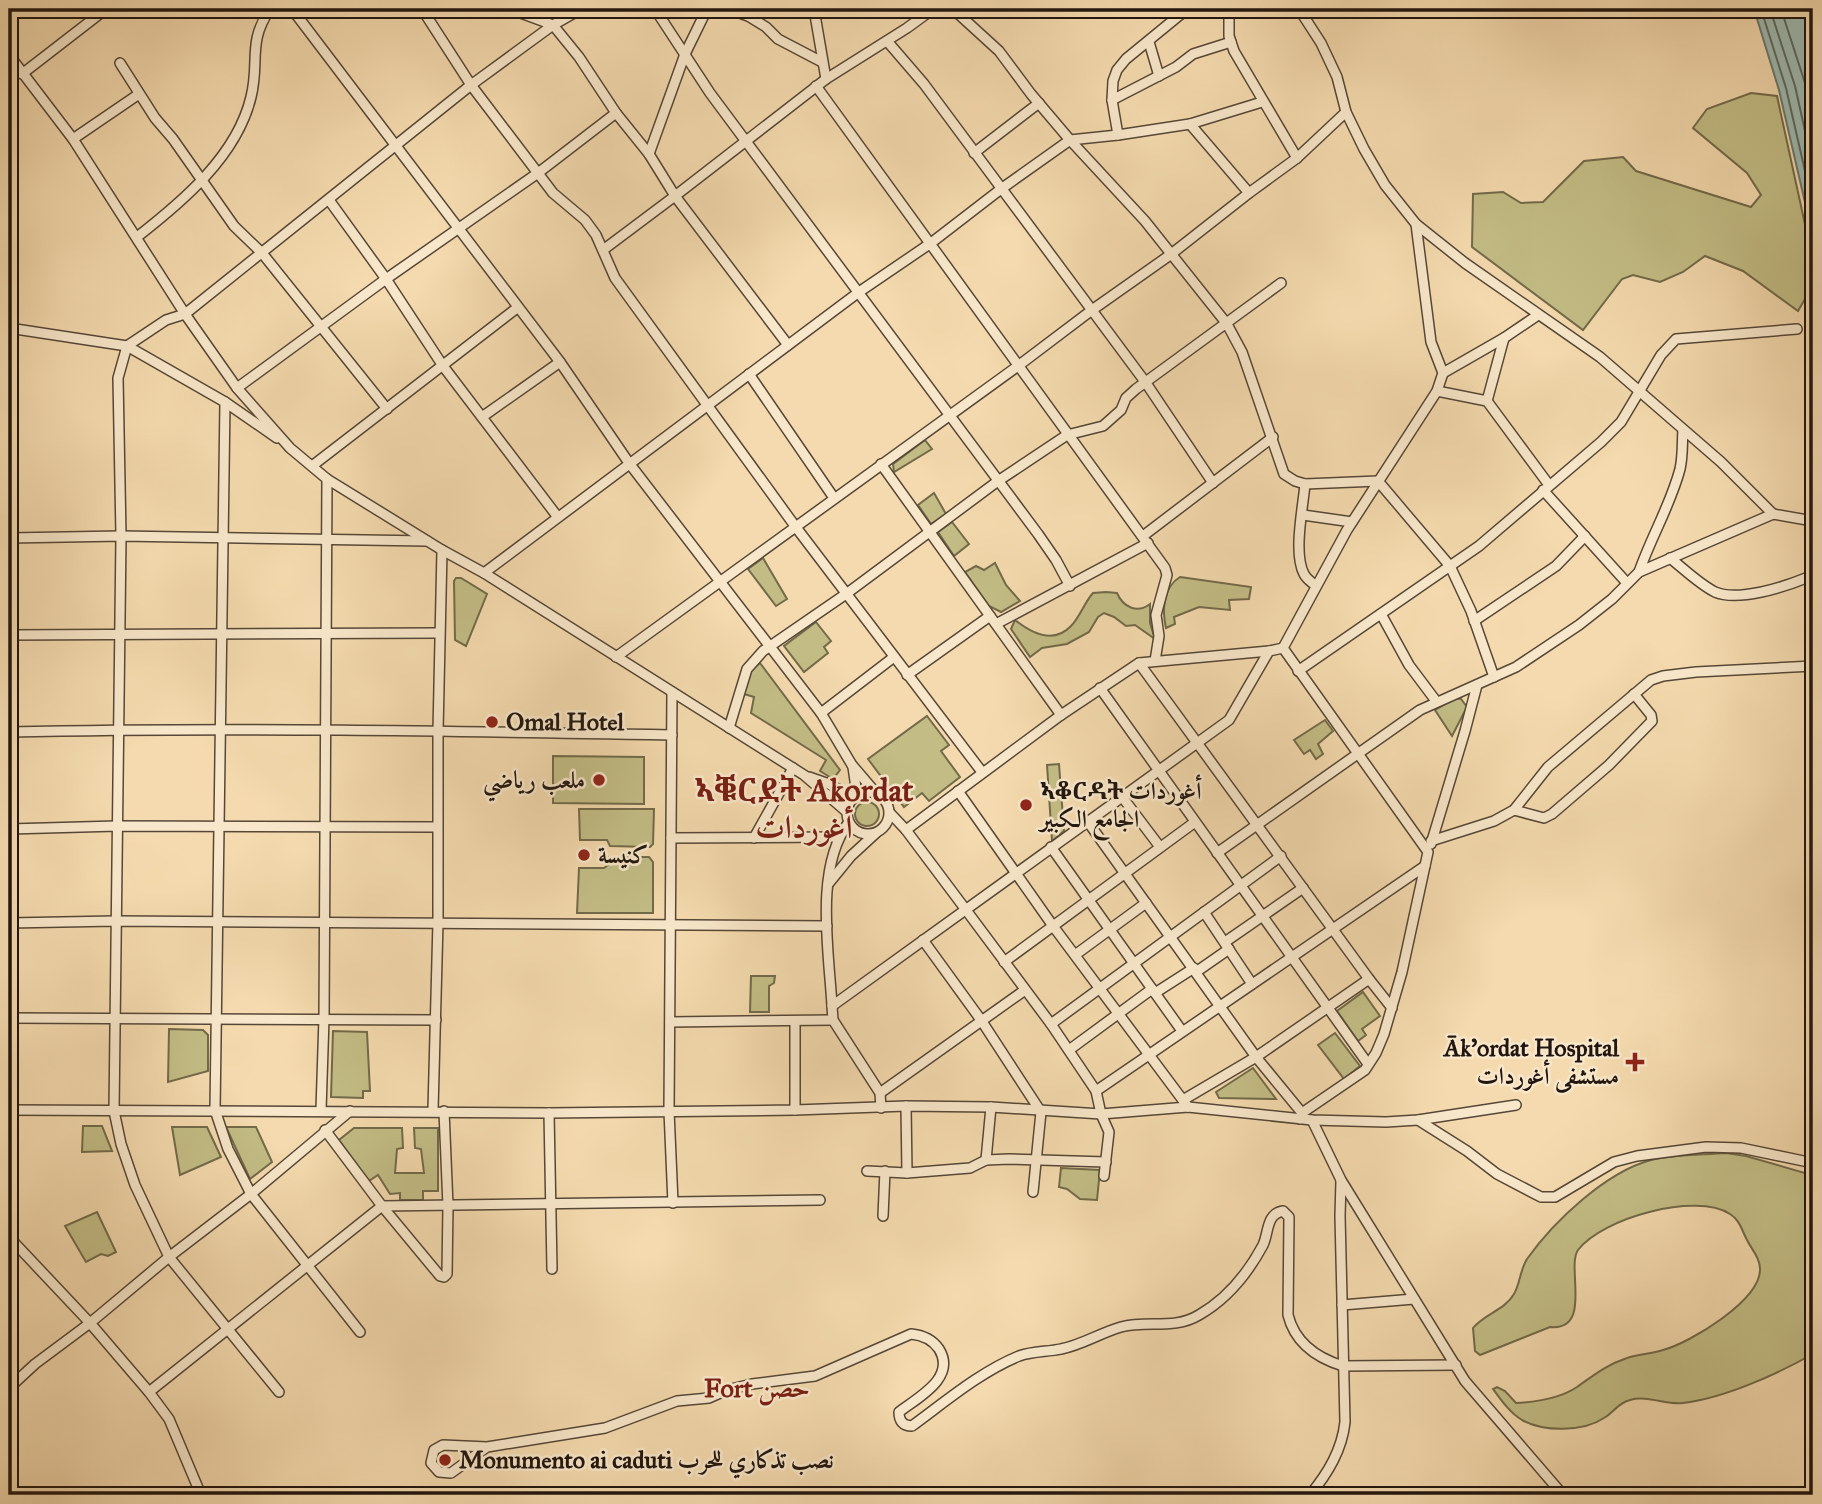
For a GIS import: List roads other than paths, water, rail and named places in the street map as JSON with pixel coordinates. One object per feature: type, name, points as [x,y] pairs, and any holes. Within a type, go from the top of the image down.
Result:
[{"type":"street","points":[[22,74],[106,9]]},
{"type":"street","points":[[137,237],[176,207],[203,181],[232,140],[250,101],[254,81],[256,37],[270,9]]},
{"type":"street","points":[[292,9],[560,362],[629,463],[821,713],[852,765],[875,792],[886,800],[890,813],[906,830],[1051,1024],[1096,1091],[1108,1132],[1104,1176]]},
{"type":"street","points":[[422,9],[471,85],[538,173],[559,198],[582,215],[596,235],[615,278],[795,526],[982,772]]},
{"type":"street","points":[[510,9],[553,25],[788,345]]},
{"type":"street","points":[[279,1392],[169,1257],[135,1185],[121,1144],[114,1111],[121,536],[118,378],[127,346],[166,320],[185,314],[471,85],[553,25],[581,9]]},
{"type":"street","points":[[655,9],[710,93],[1050,551],[1070,586]]},
{"type":"street","points":[[649,154],[685,54],[707,9]]},
{"type":"street","points":[[729,9],[748,16],[766,27],[778,39],[822,62]]},
{"type":"street","points":[[814,9],[826,79]]},
{"type":"street","points":[[603,250],[816,86],[933,9]]},
{"type":"street","points":[[953,9],[999,51],[1070,140],[1145,221],[1227,324],[1242,352],[1284,474],[1305,484],[1378,481]]},
{"type":"street","points":[[1118,135],[1112,100],[1117,70],[1126,59],[1149,43],[1187,9]]},
{"type":"street","points":[[1229,9],[1230,42],[1262,102],[1297,158]]},
{"type":"street","points":[[1299,9],[1321,43],[1337,77],[1346,112],[1385,185],[1416,224],[1465,263],[1600,357],[1739,479],[1773,514]]},
{"type":"street","points":[[887,41],[924,84],[1146,383],[1213,483]]},
{"type":"street","points":[[1112,100],[1159,76],[1193,54],[1230,42]]},
{"type":"street","points":[[1149,43],[1159,76]]},
{"type":"street","points":[[9,55],[74,139],[185,314],[237,388],[290,448]]},
{"type":"street","points":[[120,63],[139,94],[234,226],[262,253],[387,409]]},
{"type":"street","points":[[816,86],[1145,539],[1167,575],[1157,614],[1159,636],[1155,661]]},
{"type":"street","points":[[74,139],[139,94]]},
{"type":"street","points":[[484,573],[859,292],[931,243],[1070,140],[1190,124],[1262,102]]},
{"type":"street","points":[[974,152],[1039,103]]},
{"type":"street","points":[[615,657],[1170,255],[1297,158],[1346,112]]},
{"type":"street","points":[[237,388],[538,173],[616,113]]},
{"type":"street","points":[[1190,124],[1249,193]]},
{"type":"street","points":[[329,200],[386,279],[443,366],[557,516]]},
{"type":"street","points":[[906,830],[1061,715],[1139,663],[1283,648],[1352,522],[1437,391],[1443,373],[1431,342],[1416,224]]},
{"type":"street","points":[[729,728],[747,669],[757,657],[998,481],[1067,435],[1103,426],[1121,410],[1126,398],[1281,283]]},
{"type":"street","points":[[312,466],[517,308]]},
{"type":"street","points":[[1443,373],[1538,315]]},
{"type":"street","points":[[9,328],[127,346],[225,402],[290,448],[327,479],[484,573],[804,775],[848,817],[856,830],[865,834],[876,834]]},
{"type":"street","points":[[1298,671],[1479,546],[1621,422],[1661,355],[1676,339],[1797,329]]},
{"type":"street","points":[[1487,401],[1504,338]]},
{"type":"street","points":[[482,417],[560,362]]},
{"type":"street","points":[[750,374],[834,498]]},
{"type":"street","points":[[1437,391],[1487,401],[1546,487],[1627,583]]},
{"type":"street","points":[[225,402],[215,1110],[228,1149],[251,1194],[360,1332]]},
{"type":"street","points":[[1639,572],[1677,479],[1682,456],[1683,430]]},
{"type":"street","points":[[907,675],[993,620],[1070,586],[1145,539],[1273,437]]},
{"type":"street","points":[[881,464],[1061,715]]},
{"type":"street","points":[[321,1110],[326,827],[327,479]]},
{"type":"street","points":[[1378,481],[1450,566],[1494,677]]},
{"type":"street","points":[[1305,484],[1299,551],[1303,572],[1316,586]]},
{"type":"street","points":[[1217,853],[1385,733],[1436,701],[1516,667],[1578,625],[1639,572],[1773,514],[1813,521]]},
{"type":"street","points":[[1303,515],[1352,522]]},
{"type":"street","points":[[9,538],[121,536],[428,541]]},
{"type":"street","points":[[1474,621],[1556,566],[1585,536]]},
{"type":"street","points":[[433,1111],[442,550]]},
{"type":"street","points":[[1670,558],[1715,592],[1730,596],[1776,590],[1807,578]]},
{"type":"street","points":[[1381,614],[1409,665],[1436,701]]},
{"type":"street","points":[[9,635],[120,632],[439,633]]},
{"type":"street","points":[[1283,648],[1428,852]]},
{"type":"street","points":[[832,1006],[1229,720],[1269,651]]},
{"type":"street","points":[[821,713],[894,657]]},
{"type":"street","points":[[1139,663],[1392,1008]]},
{"type":"street","points":[[1431,841],[1494,821],[1514,810],[1548,767],[1651,680],[1662,676],[1813,666]]},
{"type":"street","points":[[1301,1116],[1364,1070],[1384,1034],[1402,972],[1428,852],[1477,685]]},
{"type":"street","points":[[1100,688],[1368,1064]]},
{"type":"street","points":[[672,692],[669,1111],[673,1203]]},
{"type":"street","points":[[1514,810],[1544,818],[1609,765],[1652,721],[1651,715],[1634,694]]},
{"type":"street","points":[[9,732],[326,730],[672,735]]},
{"type":"street","points":[[852,765],[855,796],[833,853],[828,884],[827,926],[833,1020],[880,1093],[881,1108]]},
{"type":"street","points":[[754,838],[793,768]]},
{"type":"street","points":[[804,775],[855,796],[869,791],[875,792]]},
{"type":"street","points":[[958,791],[1053,926],[1186,1104]]},
{"type":"street","points":[[1123,798],[1160,847]]},
{"type":"street","points":[[828,884],[851,856],[886,825],[890,813]]},
{"type":"street","points":[[1088,822],[1301,1116]]},
{"type":"street","points":[[1004,962],[1195,822]]},
{"type":"street","points":[[9,829],[117,826],[438,827]]},
{"type":"street","points":[[671,838],[839,837]]},
{"type":"street","points":[[1051,847],[1182,1031]]},
{"type":"street","points":[[1051,1024],[1281,856]]},
{"type":"street","points":[[1096,1091],[1425,866]]},
{"type":"street","points":[[1069,1050],[1154,991],[1195,970],[1262,915],[1303,888]]},
{"type":"street","points":[[1075,955],[1146,903]]},
{"type":"street","points":[[1204,912],[1252,984]]},
{"type":"street","points":[[9,923],[115,920],[827,926]]},
{"type":"street","points":[[923,940],[981,1020],[1041,1112],[1033,1192]]},
{"type":"street","points":[[1186,1104],[1369,979]]},
{"type":"street","points":[[880,1093],[1025,990]]},
{"type":"street","points":[[9,1018],[436,1020]]},
{"type":"street","points":[[670,1022],[833,1020]]},
{"type":"street","points":[[795,1021],[795,1110]]},
{"type":"street","points":[[9,1110],[549,1113],[906,1106],[991,1107],[1101,1114],[1186,1104],[1301,1116],[1312,1120],[1386,1122],[1418,1120],[1516,1105]]},
{"type":"street","points":[[906,1106],[907,1173]]},
{"type":"street","points":[[986,1160],[991,1107]]},
{"type":"street","points":[[9,1388],[44,1356],[90,1323],[350,1111]]},
{"type":"street","points":[[326,1130],[382,1206],[440,1276],[444,1277],[447,1274],[448,1206],[444,1111]]},
{"type":"street","points":[[549,1113],[552,1269]]},
{"type":"street","points":[[1312,1120],[1341,1180],[1476,1397],[1527,1451],[1563,1495]]},
{"type":"street","points":[[1418,1120],[1497,1174],[1541,1197],[1555,1197],[1614,1162],[1665,1152],[1706,1147],[1741,1148],[1813,1163]]},
{"type":"street","points":[[867,1171],[907,1173],[970,1168],[986,1160],[1106,1162]]},
{"type":"street","points":[[883,1216],[885,1171]]},
{"type":"street","points":[[1310,1495],[1326,1476],[1343,1438],[1341,1180]]},
{"type":"street","points":[[149,1392],[382,1206],[820,1200]]},
{"type":"street","points":[[487,1447],[451,1473],[439,1472],[431,1464],[431,1455],[439,1446],[487,1447],[605,1428],[677,1401],[709,1398],[752,1384],[816,1376],[911,1334],[922,1335],[938,1348],[944,1367],[920,1399],[899,1412],[901,1422],[912,1426],[971,1384],[1018,1357],[1033,1352],[1060,1349],[1127,1326],[1182,1323],[1197,1317],[1237,1284],[1263,1244],[1270,1220],[1276,1213],[1283,1211],[1289,1217],[1288,1315],[1302,1343],[1329,1362],[1343,1366],[1456,1365]]},
{"type":"street","points":[[9,1237],[90,1323],[149,1392],[169,1419],[201,1495]]},
{"type":"street","points":[[1342,1304],[1415,1299]]},
{"type":"water","points":[[1754,9],[1813,9],[1813,237],[1779,90]]},
{"type":"place","name":"Omal Hotel","points":[[492,722]]},
{"type":"place","name":"ملعب رياضي","points":[[599,780]]},
{"type":"place","name":"ኣቆርዳት أغوردات الجامع الكبير","points":[[1026,805]]},
{"type":"place","name":"كنيسة","points":[[584,855]]},
{"type":"place","name":"Āk'ordat Hospital مستشفى أغوردات","points":[[1635,1062]]},
{"type":"place","name":"Monumento ai caduti نصب تذكاري للحرب","points":[[445,1460]]},
{"type":"district","name":"ኣቑርደት Akordat أغوردات","points":[[804,808]]},
{"type":"district","name":"Fort حصن","points":[[757,1388]]}]
